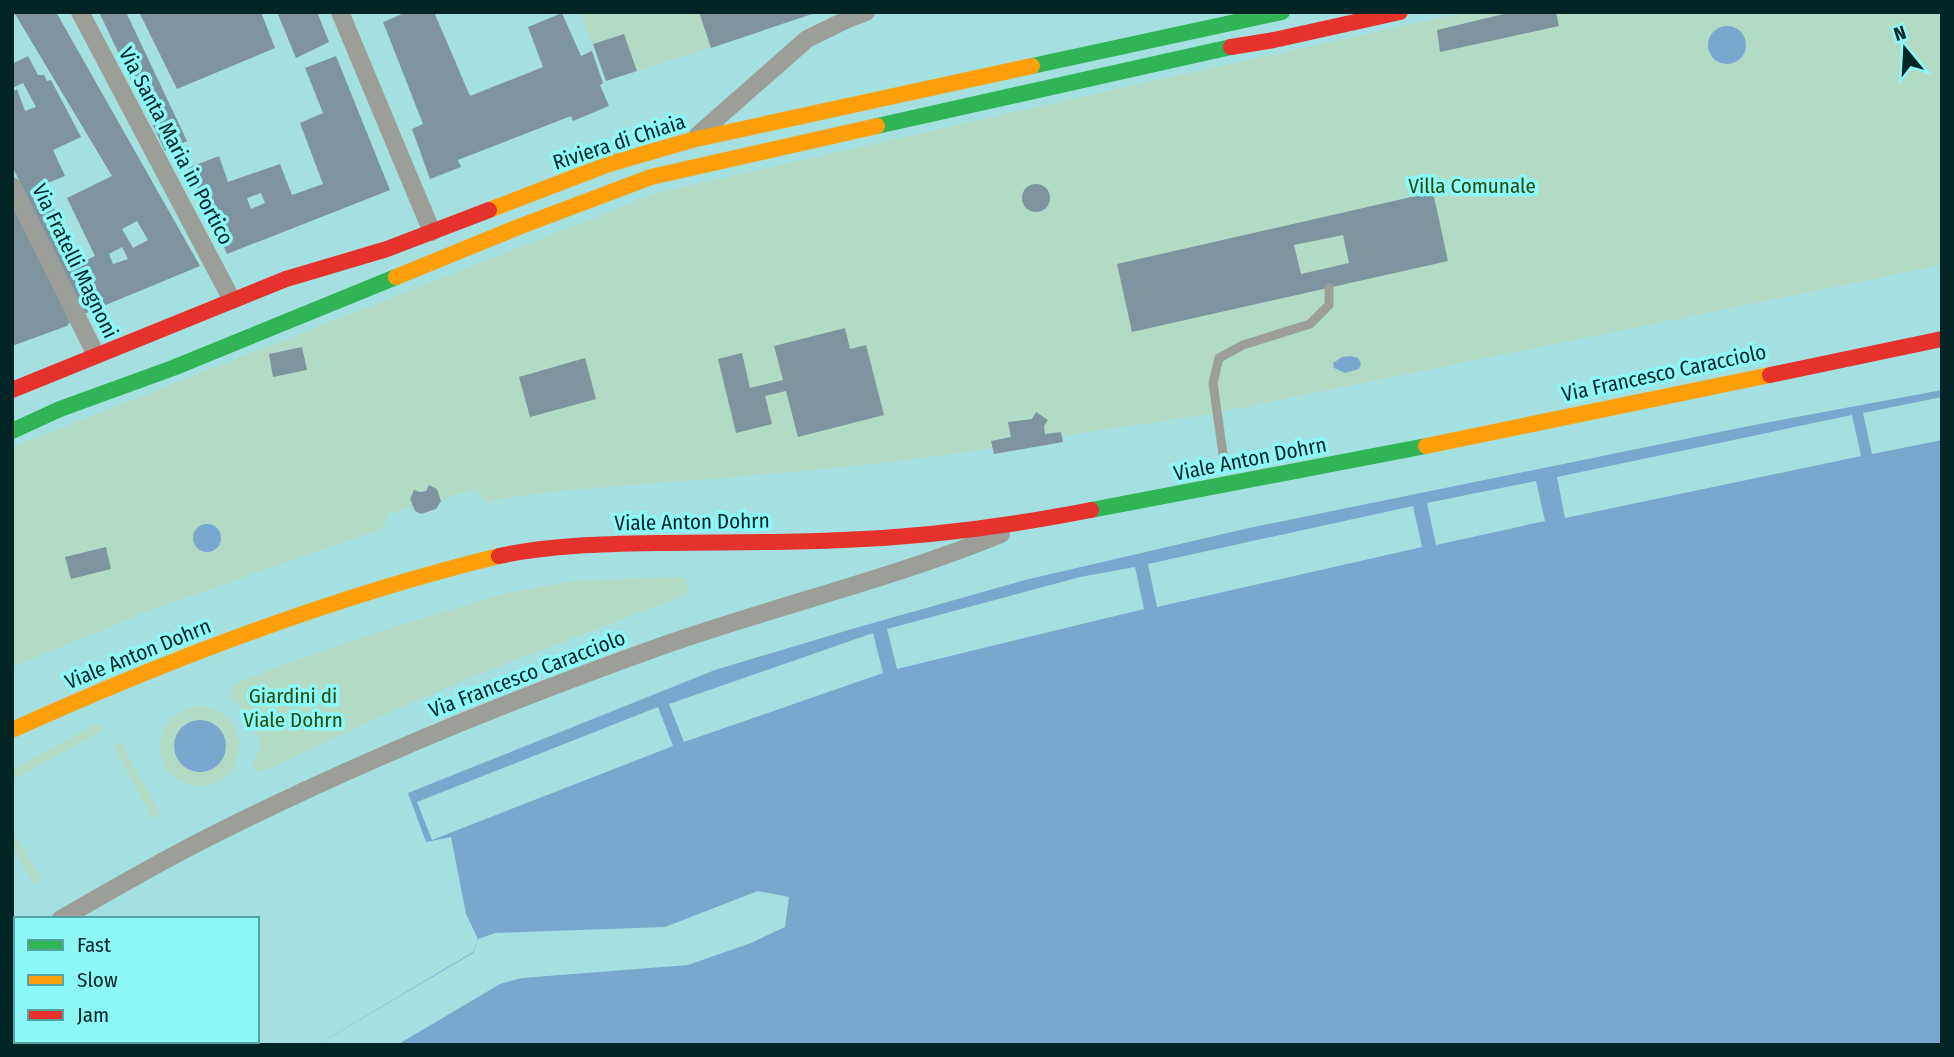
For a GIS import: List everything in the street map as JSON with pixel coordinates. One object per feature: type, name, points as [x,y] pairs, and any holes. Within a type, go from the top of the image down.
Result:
[{"type":"main road","name":"Riviera di Chiaia","points":[[12,390],[286,279],[387,249],[609,164],[692,140],[1210,20],[1282,12]]},
{"type":"main road","points":[[12,431],[60,409],[173,368],[651,177],[1141,66],[1400,12]]},
{"type":"main road","points":[[1262,14],[1266,30],[1274,40]]},
{"type":"main road","name":"Via Francesco Caracciolo","points":[[1396,452],[1942,339]]},
{"type":"main road","name":"Viale Anton Dohrn","points":[[12,730],[98,691],[246,634],[387,586],[505,555],[590,545],[844,540],[942,534],[1031,522],[1396,452]]},
{"type":"street","name":"Via Santa Maria in Portico","points":[[80,12],[232,300]]},
{"type":"street","points":[[340,12],[432,232]]},
{"type":"street","points":[[692,140],[807,39],[859,13]]},
{"type":"street","name":"Via Fratelli Magnoni","points":[[12,186],[96,355]]},
{"type":"street","name":"Via Francesco Caracciolo","points":[[65,917],[213,835],[402,748],[582,675],[823,593],[944,557],[1031,522]]},
{"type":"lane","points":[[1223,454],[1213,383],[1219,358],[1242,345],[1310,324],[1329,305],[1329,288]]},
{"type":"green space","points":[[580,12],[735,12],[743,37],[606,81]]},
{"type":"green space","name":"Villa Comunale","points":[[1467,12],[1942,12],[1942,265],[1216,413],[1062,436],[1061,432],[1045,434],[1044,426],[1048,420],[1036,412],[1032,419],[1009,422],[1011,437],[992,441],[993,448],[954,454],[798,471],[559,491],[486,502],[475,490],[441,501],[437,489],[429,485],[426,491],[414,491],[410,499],[413,506],[388,514],[384,528],[156,608],[12,667],[12,448],[657,193]]},
{"type":"green space","name":"Giardini di Viale Dohrn","points":[[686,579],[689,589],[686,595],[469,678],[262,772],[252,768],[260,747],[259,740],[250,720],[231,697],[233,687],[242,680],[367,635],[503,594],[572,581]]},
{"type":"green space","points":[[201,706],[221,713],[234,726],[239,741],[238,756],[231,771],[219,781],[204,786],[177,779],[167,769],[161,757],[160,738],[163,729],[175,716]],"holes":[[[186,724],[193,772],[180,763],[174,750],[176,737]]]},
{"type":"green space","points":[[98,723],[102,731],[12,780],[12,770]]},
{"type":"green space","points":[[121,742],[160,814],[153,819],[113,746]]},
{"type":"green space","points":[[12,829],[41,879],[33,883],[12,846]]},
{"type":"water","points":[[1727,26],[1741,31],[1746,45],[1741,59],[1727,64],[1713,59],[1708,45],[1713,31]]},
{"type":"water","points":[[1342,357],[1358,358],[1361,363],[1359,369],[1345,373],[1334,368],[1333,363]]},
{"type":"water","points":[[1942,390],[1942,1045],[317,1045],[473,952],[478,939],[466,914],[451,837],[426,842],[408,793],[715,670],[1025,580],[1249,528],[1754,425]]},
{"type":"water","points":[[207,524],[217,528],[221,538],[217,548],[207,552],[197,548],[193,538],[197,528]]},
{"type":"water","points":[[200,720],[210,722],[218,728],[224,736],[224,756],[218,764],[210,770],[200,772],[190,770],[182,764],[176,756],[174,746],[176,736],[182,728],[190,722]]},
{"type":"pier","points":[[1942,397],[1942,440],[1872,454],[1863,413]]},
{"type":"pier","points":[[1852,415],[1861,456],[1565,518],[1557,477]]},
{"type":"pier","points":[[1536,481],[1545,521],[1436,545],[1427,503]]},
{"type":"pier","points":[[1413,506],[1422,547],[1157,607],[1148,564]]},
{"type":"pier","points":[[1135,567],[1144,609],[897,669],[887,629],[1080,577]]},
{"type":"pier","points":[[873,633],[883,673],[684,742],[669,704]]},
{"type":"pier","points":[[658,707],[673,746],[432,840],[417,802]]},
{"type":"pier","points":[[758,891],[789,897],[785,927],[751,943],[688,965],[522,978],[500,984],[397,1045],[317,1045],[473,953],[478,939],[495,933],[665,927]]},
{"type":"building","points":[[12,12],[56,12],[200,266],[84,314],[12,166],[12,92],[17,89],[25,111],[36,107],[23,83],[12,88],[12,64],[28,56],[38,75],[44,75],[47,81],[51,80],[81,137],[53,150],[65,176],[43,185],[80,263],[95,256],[67,198],[112,176],[15,14],[12,17]],"holes":[[[137,221],[148,240],[133,248],[122,229]],[[122,247],[128,259],[113,264],[109,254]]]},
{"type":"building","points":[[99,12],[126,12],[187,141],[165,151]]},
{"type":"building","points":[[139,12],[261,12],[275,48],[177,89]]},
{"type":"building","points":[[277,12],[317,12],[329,42],[296,58]]},
{"type":"building","points":[[407,12],[434,12],[470,96],[543,67],[528,27],[562,13],[581,56],[592,51],[603,83],[600,85],[609,106],[573,121],[571,116],[458,160],[461,167],[430,179],[412,129],[423,124],[383,22]]},
{"type":"building","points":[[699,12],[815,12],[815,13],[711,48]]},
{"type":"building","points":[[1512,12],[1556,12],[1559,26],[1440,52],[1437,30]]},
{"type":"building","points":[[624,34],[637,71],[606,81],[593,44]]},
{"type":"building","points":[[336,56],[390,190],[227,254],[188,168],[219,156],[228,182],[280,164],[292,195],[323,184],[300,123],[323,113],[305,68]],"holes":[[[261,193],[265,203],[251,209],[247,198]]]},
{"type":"building","points":[[1036,184],[1046,188],[1050,198],[1046,208],[1036,212],[1026,208],[1022,198],[1026,188]]},
{"type":"building","points":[[1433,192],[1448,261],[1132,332],[1117,264]],"holes":[[[1343,235],[1349,263],[1301,274],[1294,245]]]},
{"type":"building","points":[[12,199],[70,322],[67,326],[12,346]]},
{"type":"building","points":[[845,328],[850,349],[866,345],[884,415],[798,437],[786,391],[765,396],[772,424],[736,433],[718,359],[742,353],[750,388],[783,380],[774,346]]},
{"type":"building","points":[[302,347],[307,370],[273,377],[269,354]]},
{"type":"building","points":[[585,358],[596,399],[530,417],[519,377]]},
{"type":"building","points":[[1036,412],[1048,420],[1044,426],[1045,434],[1061,432],[1063,442],[994,454],[991,441],[1011,437],[1008,422],[1032,419]]},
{"type":"building","points":[[429,485],[437,489],[441,501],[436,509],[421,514],[415,511],[410,499],[414,490],[426,491]]},
{"type":"building","points":[[106,547],[111,569],[71,579],[65,557]]},
{"type":"traffic: fast","points":[[1032,66],[1282,12]]},
{"type":"traffic: fast","points":[[877,126],[1231,47]]},
{"type":"traffic: fast","points":[[12,431],[60,409],[173,368],[396,277]]},
{"type":"traffic: fast","points":[[1091,510],[1426,446]]},
{"type":"traffic: slow","points":[[489,210],[609,164],[692,140],[1032,66]]},
{"type":"traffic: slow","points":[[396,277],[651,177],[877,126]]},
{"type":"traffic: slow","points":[[1426,446],[1770,375]]},
{"type":"traffic: slow","points":[[12,730],[131,679],[312,610],[436,572],[499,556]]},
{"type":"traffic: jam","points":[[1231,47],[1400,12]]},
{"type":"traffic: jam","points":[[12,390],[286,279],[387,249],[489,210]]},
{"type":"traffic: jam","points":[[1770,375],[1942,339]]},
{"type":"traffic: jam","points":[[499,556],[538,549],[597,545],[874,539],[999,526],[1091,510]]}]
